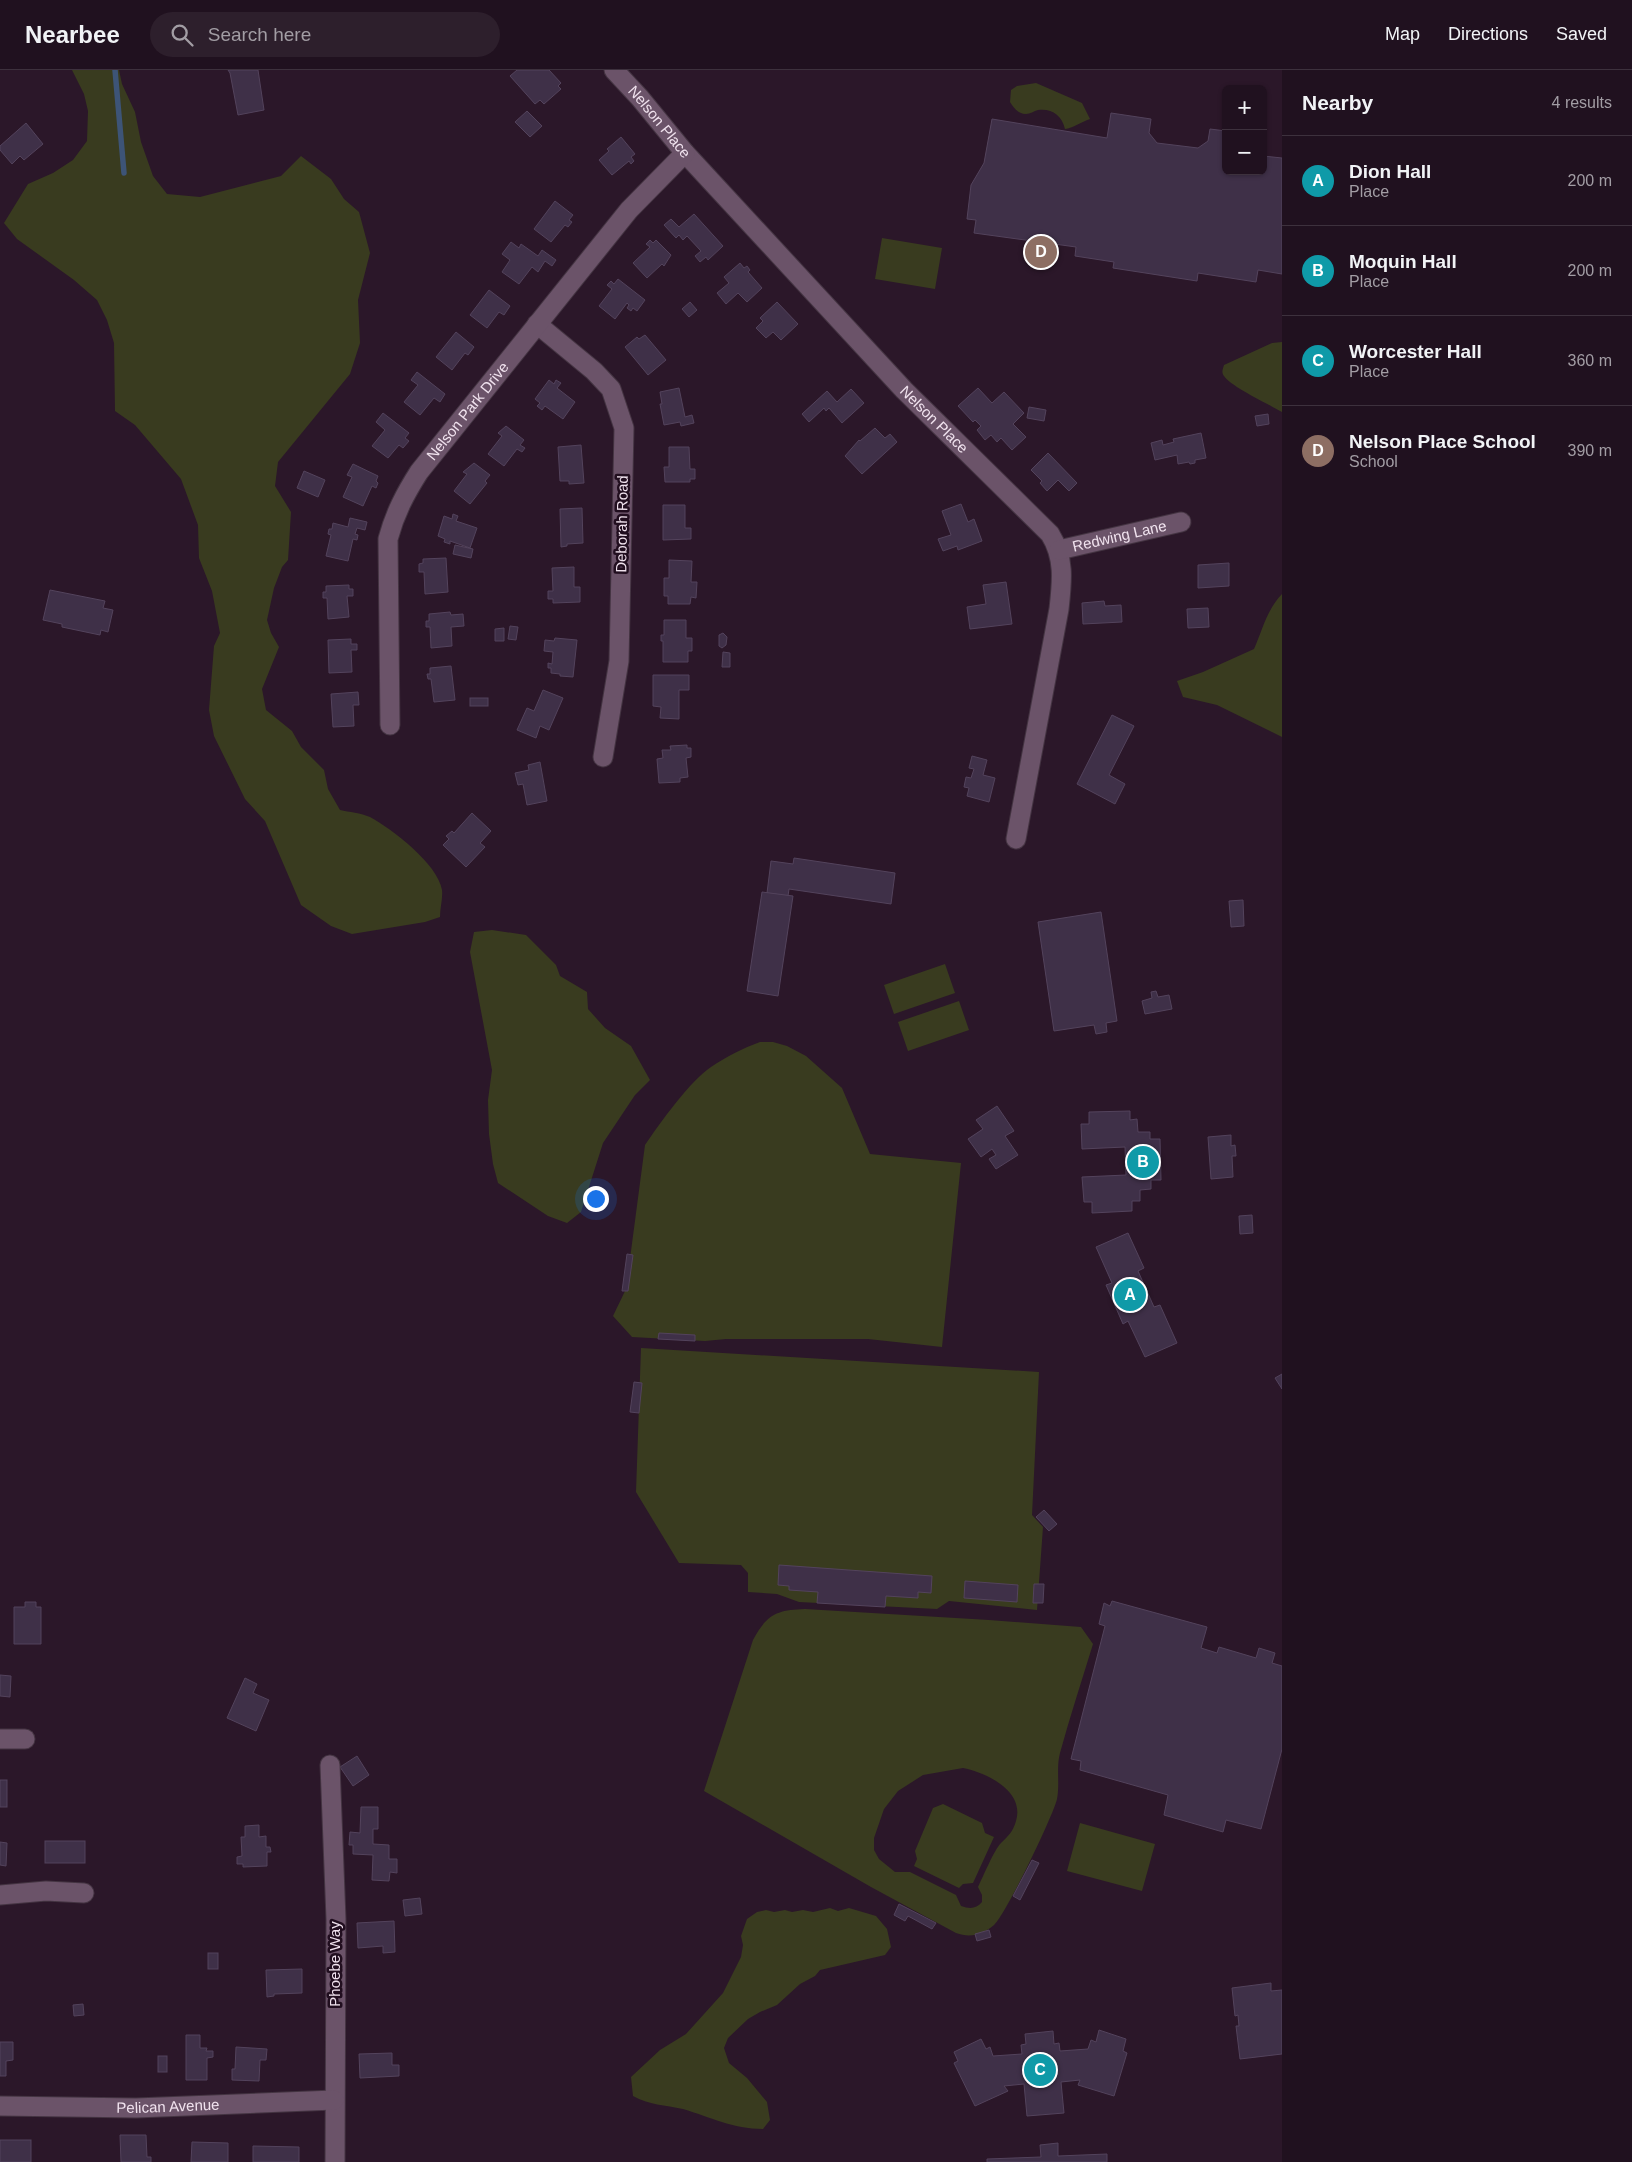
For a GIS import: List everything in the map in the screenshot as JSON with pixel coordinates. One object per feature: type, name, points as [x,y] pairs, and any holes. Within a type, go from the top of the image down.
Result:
[{"type":"street","name":"Nelson Place","points":[[614,70],[640,98],[685,154],[904,390],[1050,534],[1059,550],[1062,573],[1059,609],[1016,838]]},
{"type":"street","name":"Nelson Park Drive","points":[[390,725],[388,539],[394,516],[405,492],[629,210],[685,154]]},
{"type":"street","name":"Deborah Road","points":[[537,324],[594,371],[611,389],[624,428],[619,661],[603,757]]},
{"type":"street","name":"Redwing Lane","points":[[1059,550],[1181,522]]},
{"type":"street","points":[[0,1739],[25,1739]]},
{"type":"street","name":"Phoebe Way","points":[[330,1765],[336,1919],[335,2162]]},
{"type":"street","points":[[0,1895],[46,1891],[84,1893]]},
{"type":"street","name":"Pelican Avenue","points":[[0,2106],[123,2108],[334,2100]]},
{"type":"green space","points":[[72,70],[119,70],[122,84],[135,112],[141,142],[153,176],[167,194],[200,197],[281,176],[301,156],[331,179],[344,199],[359,212],[370,253],[358,300],[360,343],[350,374],[278,462],[275,486],[291,512],[288,560],[282,567],[274,588],[267,620],[271,633],[279,647],[262,689],[266,710],[292,731],[301,747],[324,770],[328,789],[340,810],[370,817],[413,848],[432,869],[439,880],[442,890],[440,917],[425,922],[352,934],[331,926],[301,905],[265,821],[245,799],[214,736],[209,710],[214,646],[220,633],[212,591],[199,558],[198,525],[181,479],[135,425],[115,411],[114,343],[107,320],[97,300],[74,280],[17,239],[4,223],[28,184],[53,173],[73,160],[87,141],[88,111],[84,94]]},
{"type":"green space","points":[[1036,83],[1082,103],[1090,119],[1065,129],[1059,116],[1051,111],[1038,110],[1029,114],[1018,112],[1010,102],[1011,90],[1017,86]]},
{"type":"green space","points":[[882,238],[942,248],[935,289],[875,279]]},
{"type":"green space","points":[[1282,342],[1282,412],[1234,385],[1222,372],[1224,365],[1272,343]]},
{"type":"green space","points":[[1282,594],[1282,737],[1217,705],[1183,697],[1177,681],[1203,672],[1254,649],[1268,614]]},
{"type":"green space","points":[[492,930],[526,935],[556,965],[560,976],[587,992],[588,1009],[605,1028],[631,1046],[650,1080],[635,1095],[603,1143],[581,1212],[567,1223],[548,1216],[498,1183],[493,1164],[489,1134],[488,1100],[492,1070],[470,952],[474,932]]},
{"type":"green space","points":[[945,964],[955,993],[894,1014],[884,985]]},
{"type":"green space","points":[[959,1001],[969,1030],[908,1051],[898,1022]]},
{"type":"green space","points":[[760,1042],[773,1042],[787,1046],[806,1056],[842,1088],[870,1154],[961,1163],[942,1347],[868,1339],[726,1339],[705,1341],[632,1337],[613,1316],[626,1289],[645,1145],[676,1103],[703,1073],[729,1056]]},
{"type":"green space","points":[[641,1348],[1039,1372],[1032,1515],[1043,1527],[1037,1610],[949,1601],[937,1609],[799,1602],[777,1594],[748,1592],[748,1573],[741,1565],[679,1563],[636,1492]]},
{"type":"green space","points":[[805,1609],[1081,1627],[1093,1644],[1060,1753],[1058,1793],[1054,1808],[1008,1904],[1000,1918],[985,1931],[976,1935],[956,1933],[871,1887],[704,1791],[753,1640],[763,1624],[774,1615],[780,1612]],"holes":[[[963,1768],[973,1770],[993,1779],[1010,1792],[1017,1810],[1016,1821],[1010,1834],[995,1851],[978,1887],[982,1895],[982,1902],[970,1908],[961,1906],[956,1895],[910,1872],[895,1872],[879,1859],[874,1850],[874,1838],[884,1809],[898,1791],[923,1775]]]},
{"type":"green space","points":[[943,1804],[982,1823],[985,1833],[994,1837],[973,1883],[963,1884],[959,1888],[914,1866],[917,1859],[915,1851],[933,1808]]},
{"type":"green space","points":[[1080,1823],[1155,1844],[1142,1891],[1067,1871]]},
{"type":"green space","points":[[830,1908],[838,1911],[849,1908],[876,1916],[887,1929],[891,1947],[885,1955],[820,1970],[815,1976],[800,1984],[777,2005],[748,2019],[728,2038],[724,2048],[729,2063],[747,2078],[767,2102],[770,2120],[763,2129],[732,2125],[683,2109],[645,2101],[633,2096],[631,2077],[660,2050],[686,2034],[723,1993],[741,1957],[743,1945],[741,1936],[747,1919],[757,1912],[766,1910],[774,1912],[803,1910],[813,1912]]},
{"type":"building","points":[[228,70],[258,70],[264,110],[238,115]]},
{"type":"building","points":[[517,70],[549,70],[561,83],[558,86],[561,89],[544,104],[540,100],[535,104],[510,76]]},
{"type":"building","points":[[527,111],[542,126],[530,137],[515,122]]},
{"type":"building","points":[[1111,113],[1151,119],[1149,133],[1157,143],[1198,148],[1208,141],[1210,129],[1222,130],[1222,175],[1267,175],[1267,156],[1282,158],[1282,274],[1258,270],[1256,282],[1198,273],[1197,281],[1113,268],[1114,262],[1075,256],[1076,247],[974,233],[976,220],[967,219],[971,185],[984,163],[992,119],[1107,138]]},
{"type":"building","points":[[26,123],[43,144],[24,160],[20,156],[12,164],[0,150],[0,146]]},
{"type":"building","points":[[621,137],[635,154],[631,157],[634,161],[631,164],[629,161],[612,175],[599,160],[609,151],[607,149]]},
{"type":"building","points":[[555,201],[573,215],[569,220],[572,222],[568,227],[565,225],[551,242],[534,229]]},
{"type":"building","points":[[694,214],[723,246],[708,260],[706,257],[700,262],[695,256],[701,251],[687,236],[683,240],[679,235],[676,238],[664,225],[671,219],[679,227]]},
{"type":"building","points":[[650,240],[653,243],[656,240],[671,255],[664,266],[662,264],[647,278],[633,263],[650,247],[646,244]]},
{"type":"building","points":[[511,242],[519,248],[521,244],[538,256],[542,250],[556,260],[552,266],[545,261],[538,272],[532,267],[519,284],[502,272],[510,260],[502,254]]},
{"type":"building","points":[[740,263],[744,268],[747,266],[750,270],[748,272],[762,288],[747,302],[738,293],[726,304],[717,293],[729,283],[724,277]]},
{"type":"building","points":[[618,279],[645,300],[637,311],[633,308],[631,311],[627,308],[629,305],[627,303],[615,319],[599,306],[612,289],[607,285],[611,281],[614,284]]},
{"type":"building","points":[[489,290],[510,306],[504,315],[499,312],[487,328],[470,315]]},
{"type":"building","points":[[690,302],[697,310],[689,317],[682,309]]},
{"type":"building","points":[[777,302],[798,324],[781,340],[773,332],[766,338],[756,328],[763,321],[760,318]]},
{"type":"building","points":[[456,332],[474,347],[468,355],[465,353],[452,370],[436,357]]},
{"type":"building","points":[[645,335],[666,360],[648,375],[625,347],[637,337],[639,339]]},
{"type":"building","points":[[417,372],[445,394],[440,402],[434,398],[420,415],[404,402],[418,385],[411,380]]},
{"type":"building","points":[[549,380],[554,384],[556,380],[561,383],[557,388],[575,402],[563,419],[545,406],[542,410],[537,406],[540,403],[535,399]]},
{"type":"building","points":[[679,388],[685,417],[692,415],[694,423],[681,426],[680,422],[664,425],[660,392]]},
{"type":"building","points":[[978,388],[992,403],[1004,392],[1024,413],[1013,424],[1026,437],[1012,450],[1001,438],[997,442],[991,435],[985,440],[977,430],[981,426],[975,420],[973,422],[958,406]]},
{"type":"building","points":[[851,389],[864,403],[842,423],[829,408],[826,411],[824,408],[809,422],[802,414],[827,391],[837,402]]},
{"type":"building","points":[[1029,407],[1046,410],[1044,421],[1027,418]]},
{"type":"building","points":[[383,413],[409,433],[405,438],[409,441],[403,448],[399,445],[388,458],[372,446],[385,430],[376,422]]},
{"type":"building","points":[[1268,414],[1269,424],[1257,426],[1255,416]]},
{"type":"building","points":[[506,426],[524,440],[520,445],[525,448],[522,452],[517,449],[504,466],[488,454],[502,436],[498,433]]},
{"type":"building","points":[[875,428],[885,438],[890,434],[897,442],[862,474],[845,456],[859,440]]},
{"type":"building","points":[[1201,433],[1206,458],[1195,460],[1195,463],[1190,464],[1189,462],[1178,464],[1177,455],[1155,460],[1151,443],[1162,440],[1163,445],[1174,442],[1173,439]]},
{"type":"building","points":[[581,445],[584,483],[569,484],[569,481],[560,481],[558,447]]},
{"type":"building","points":[[669,447],[689,447],[690,469],[695,469],[695,479],[690,479],[690,482],[665,482],[664,467],[669,467]]},
{"type":"building","points":[[1048,453],[1077,483],[1069,491],[1058,480],[1047,491],[1040,483],[1042,481],[1031,470]]},
{"type":"building","points":[[474,463],[490,475],[485,481],[487,483],[470,504],[454,491],[467,474],[463,472]]},
{"type":"building","points":[[353,464],[378,476],[376,488],[372,486],[363,506],[343,497],[352,477],[347,475]]},
{"type":"building","points":[[304,471],[325,480],[318,497],[297,488]]},
{"type":"building","points":[[961,504],[968,522],[974,519],[982,541],[958,550],[957,546],[943,551],[938,539],[951,535],[942,511]]},
{"type":"building","points":[[663,505],[685,505],[685,528],[691,528],[691,539],[663,540]]},
{"type":"building","points":[[582,508],[583,543],[567,544],[567,546],[561,547],[560,509]]},
{"type":"building","points":[[453,514],[458,516],[456,521],[477,528],[470,548],[450,541],[450,544],[444,542],[445,539],[438,536],[444,516],[452,519]]},
{"type":"building","points":[[350,518],[367,522],[365,530],[357,528],[355,534],[358,535],[357,540],[353,539],[348,561],[326,556],[331,535],[328,534],[329,529],[332,529],[333,523],[348,527]]},
{"type":"building","points":[[455,545],[473,549],[471,558],[453,554]]},
{"type":"building","points":[[446,558],[448,592],[425,594],[424,572],[419,572],[419,564],[423,563],[423,559]]},
{"type":"building","points":[[669,560],[692,561],[691,582],[697,582],[696,598],[691,597],[690,604],[668,604],[668,596],[664,596],[664,578],[669,578]]},
{"type":"building","points":[[1229,563],[1229,586],[1198,588],[1198,565]]},
{"type":"building","points":[[574,567],[574,587],[580,587],[580,602],[553,603],[553,599],[548,599],[548,591],[553,591],[552,568]]},
{"type":"building","points":[[1006,582],[1012,624],[970,629],[967,607],[986,604],[983,585]]},
{"type":"building","points":[[349,585],[349,589],[353,589],[353,596],[347,596],[349,617],[328,619],[327,598],[323,598],[326,586]]},
{"type":"building","points":[[50,590],[105,601],[103,608],[113,610],[108,632],[101,630],[100,635],[62,627],[62,624],[43,620]]},
{"type":"building","points":[[1104,601],[1105,606],[1121,605],[1122,622],[1083,624],[1082,603]]},
{"type":"building","points":[[1208,608],[1209,627],[1188,628],[1187,609]]},
{"type":"building","points":[[450,612],[451,615],[463,614],[464,626],[451,627],[452,646],[431,648],[430,627],[426,627],[426,621],[429,621],[429,614]]},
{"type":"building","points":[[664,620],[686,620],[686,638],[692,638],[692,651],[688,651],[688,662],[663,662],[663,641],[661,641],[661,635],[664,635]]},
{"type":"building","points":[[510,626],[518,627],[516,640],[508,639]]},
{"type":"building","points":[[504,628],[504,641],[495,641],[495,629]]},
{"type":"building","points":[[723,633],[727,637],[726,645],[722,648],[719,646],[719,635]]},
{"type":"building","points":[[555,638],[577,640],[573,677],[551,673],[551,668],[548,668],[548,663],[552,664],[553,652],[544,651],[545,640],[554,641]]},
{"type":"building","points":[[351,639],[351,644],[357,644],[357,650],[351,650],[352,672],[329,673],[328,640]]},
{"type":"building","points":[[723,652],[730,653],[730,667],[722,667]]},
{"type":"building","points":[[451,666],[455,700],[434,702],[431,679],[428,679],[427,674],[430,674],[430,668]]},
{"type":"building","points":[[653,675],[689,675],[689,690],[679,690],[679,719],[660,718],[661,707],[653,706]]},
{"type":"building","points":[[543,690],[563,698],[549,730],[540,726],[536,738],[517,730],[527,708],[534,711]]},
{"type":"building","points":[[358,692],[359,705],[353,705],[354,726],[333,727],[331,694]]},
{"type":"building","points":[[470,698],[488,698],[488,706],[470,706]]},
{"type":"building","points":[[1112,715],[1134,726],[1109,775],[1125,784],[1115,804],[1077,784]]},
{"type":"building","points":[[687,745],[687,748],[691,748],[691,757],[686,758],[688,777],[680,778],[680,782],[659,783],[657,759],[663,758],[662,750],[671,750],[670,746]]},
{"type":"building","points":[[972,756],[987,760],[983,775],[995,778],[989,802],[967,796],[969,788],[964,787],[966,777],[971,778],[974,769],[969,768]]},
{"type":"building","points":[[540,762],[547,801],[527,805],[523,784],[518,785],[515,773],[529,770],[528,765]]},
{"type":"building","points":[[472,813],[491,831],[480,843],[485,847],[466,867],[443,845],[449,839],[446,836],[452,831],[454,833]]},
{"type":"building","points":[[794,858],[895,873],[891,904],[789,889],[788,896],[767,893],[771,861],[793,864]]},
{"type":"building","points":[[762,892],[793,896],[778,996],[747,991]]},
{"type":"building","points":[[1243,900],[1244,926],[1231,927],[1229,901]]},
{"type":"building","points":[[1101,912],[1117,1021],[1106,1023],[1107,1032],[1096,1034],[1094,1025],[1054,1031],[1038,922]]},
{"type":"building","points":[[1156,991],[1158,997],[1169,995],[1172,1009],[1145,1014],[1142,1001],[1152,998],[1151,992]]},
{"type":"building","points":[[997,1106],[1014,1131],[1005,1136],[1018,1155],[996,1169],[989,1159],[996,1155],[992,1149],[981,1157],[968,1139],[983,1129],[976,1120]]},
{"type":"building","points":[[1130,1111],[1130,1120],[1137,1119],[1138,1132],[1150,1132],[1150,1139],[1160,1139],[1161,1180],[1151,1180],[1151,1189],[1140,1190],[1140,1201],[1132,1201],[1132,1211],[1092,1213],[1092,1202],[1084,1202],[1082,1177],[1126,1175],[1125,1147],[1082,1149],[1081,1124],[1089,1124],[1089,1112]]},
{"type":"building","points":[[1231,1135],[1231,1146],[1235,1145],[1236,1156],[1232,1156],[1233,1177],[1211,1179],[1208,1137]]},
{"type":"building","points":[[1252,1215],[1253,1233],[1240,1234],[1239,1216]]},
{"type":"building","points":[[1128,1233],[1144,1268],[1138,1271],[1154,1307],[1160,1305],[1177,1343],[1145,1357],[1128,1321],[1123,1324],[1106,1285],[1112,1283],[1096,1247]]},
{"type":"building","points":[[627,1254],[633,1255],[628,1291],[622,1291]]},
{"type":"building","points":[[659,1333],[695,1335],[695,1341],[658,1339]]},
{"type":"building","points":[[1282,1374],[1282,1389],[1275,1378]]},
{"type":"building","points":[[634,1382],[642,1383],[639,1413],[630,1412]]},
{"type":"building","points":[[1044,1510],[1057,1524],[1049,1531],[1036,1517]]},
{"type":"building","points":[[779,1565],[932,1576],[931,1593],[918,1592],[918,1598],[886,1596],[885,1607],[817,1603],[818,1592],[789,1590],[789,1586],[778,1585]]},
{"type":"building","points":[[965,1581],[1018,1585],[1017,1602],[964,1598]]},
{"type":"building","points":[[1034,1584],[1044,1584],[1043,1603],[1033,1603]]},
{"type":"building","points":[[1112,1601],[1207,1627],[1201,1648],[1217,1653],[1219,1647],[1256,1658],[1259,1648],[1275,1653],[1272,1663],[1282,1666],[1282,1749],[1261,1829],[1226,1820],[1223,1832],[1164,1815],[1168,1795],[1080,1770],[1081,1761],[1071,1759],[1105,1626],[1099,1624],[1104,1603],[1110,1606]]},
{"type":"building","points":[[25,1602],[36,1602],[36,1607],[41,1607],[41,1644],[14,1644],[14,1607],[25,1607]]},
{"type":"building","points":[[0,1675],[11,1676],[10,1697],[0,1696]]},
{"type":"building","points":[[245,1678],[257,1684],[253,1693],[269,1700],[256,1731],[227,1718]]},
{"type":"building","points":[[357,1756],[369,1775],[353,1786],[340,1767]]},
{"type":"building","points":[[0,1780],[7,1780],[7,1807],[0,1807]]},
{"type":"building","points":[[361,1807],[378,1807],[378,1829],[373,1829],[373,1844],[389,1845],[389,1859],[397,1859],[397,1873],[390,1872],[389,1881],[372,1880],[373,1855],[353,1854],[353,1845],[349,1845],[350,1832],[360,1833]]},
{"type":"building","points":[[259,1825],[259,1837],[266,1836],[266,1847],[270,1847],[271,1852],[267,1852],[267,1866],[243,1867],[243,1864],[237,1864],[237,1857],[242,1856],[241,1837],[245,1837],[245,1826]]},
{"type":"building","points":[[45,1841],[85,1841],[85,1863],[45,1863]]},
{"type":"building","points":[[0,1842],[7,1843],[6,1866],[0,1865]]},
{"type":"building","points":[[1032,1860],[1039,1863],[1020,1900],[1013,1896]]},
{"type":"building","points":[[420,1898],[422,1914],[405,1916],[403,1900]]},
{"type":"building","points":[[899,1904],[936,1923],[932,1929],[908,1916],[905,1921],[894,1915]]},
{"type":"building","points":[[394,1921],[395,1952],[383,1953],[383,1946],[358,1948],[357,1923]]},
{"type":"building","points":[[989,1930],[991,1937],[977,1941],[975,1934]]},
{"type":"building","points":[[208,1953],[218,1953],[218,1969],[208,1969]]},
{"type":"building","points":[[302,1969],[302,1993],[274,1994],[274,1996],[267,1997],[266,1970]]},
{"type":"building","points":[[1271,1983],[1271,1991],[1282,1990],[1282,2054],[1240,2059],[1236,2026],[1239,2026],[1238,2015],[1235,2016],[1232,1988]]},
{"type":"building","points":[[83,2004],[84,2015],[74,2016],[73,2005]]},
{"type":"building","points":[[1099,2030],[1126,2039],[1123,2051],[1127,2053],[1114,2096],[1078,2085],[1080,2080],[1061,2082],[1064,2113],[1027,2116],[1024,2084],[1004,2086],[1008,2091],[975,2106],[954,2063],[958,2061],[954,2052],[981,2039],[986,2049],[990,2047],[993,2056],[1022,2054],[1021,2045],[1026,2044],[1025,2034],[1053,2031],[1054,2044],[1059,2043],[1060,2051],[1088,2049],[1091,2040],[1096,2042]]},
{"type":"building","points":[[186,2035],[200,2035],[200,2048],[207,2048],[206,2051],[213,2051],[213,2057],[207,2058],[207,2080],[186,2080]]},
{"type":"building","points":[[0,2042],[13,2042],[13,2060],[6,2061],[6,2076],[0,2076]]},
{"type":"building","points":[[236,2047],[267,2049],[266,2060],[260,2060],[259,2081],[232,2080],[232,2069],[235,2069]]},
{"type":"building","points":[[392,2053],[392,2065],[399,2065],[399,2076],[360,2078],[359,2054]]},
{"type":"building","points":[[158,2056],[167,2056],[167,2072],[158,2072]]},
{"type":"building","points":[[120,2135],[146,2135],[147,2157],[151,2157],[151,2162],[121,2162]]},
{"type":"building","points":[[0,2140],[31,2140],[31,2162],[0,2162]]},
{"type":"building","points":[[192,2142],[228,2143],[228,2162],[191,2162]]},
{"type":"building","points":[[1058,2143],[1058,2156],[1107,2154],[1107,2162],[987,2162],[987,2159],[1041,2157],[1040,2145]]},
{"type":"building","points":[[253,2146],[299,2147],[299,2162],[253,2162]]},
{"type":"waterway","points":[[115,70],[124,173]]},
{"type":"place","name":"Nelson Place School","points":[[1041,252]]},
{"type":"place","name":"Moquin Hall","points":[[1143,1162]]},
{"type":"place","name":"Dion Hall","points":[[1130,1295]]},
{"type":"place","name":"Worcester Hall","points":[[1040,2070]]}]
